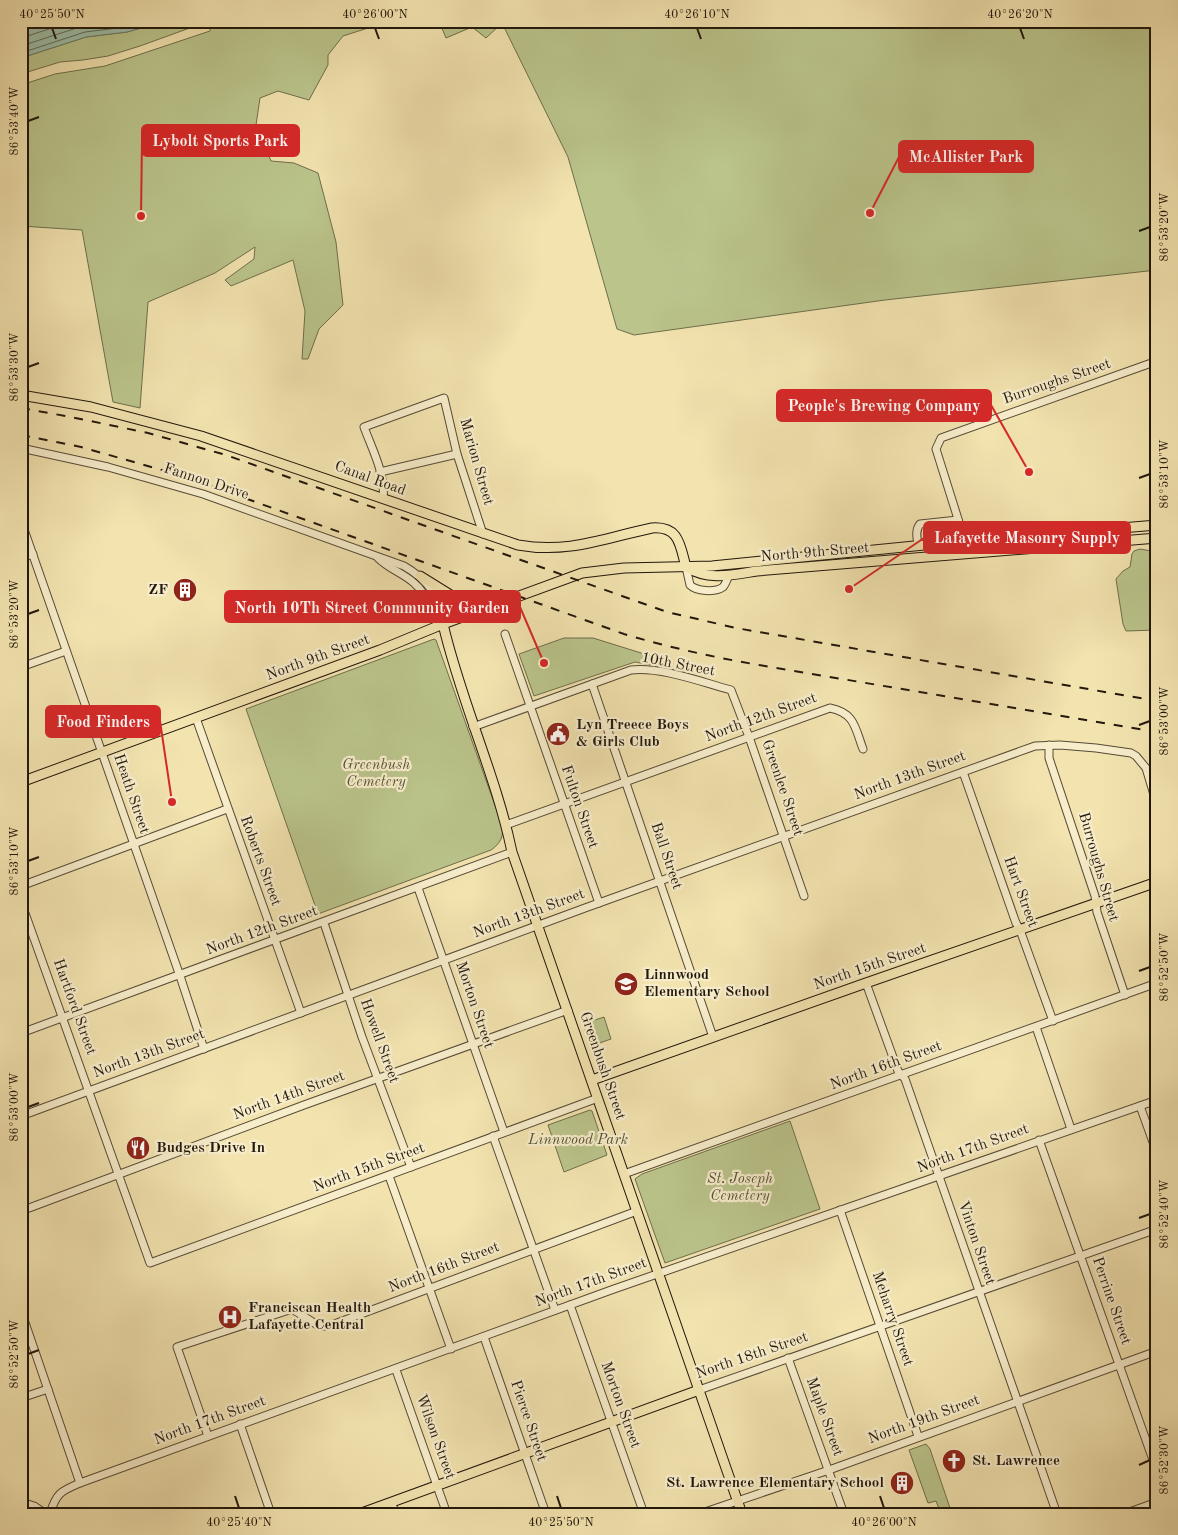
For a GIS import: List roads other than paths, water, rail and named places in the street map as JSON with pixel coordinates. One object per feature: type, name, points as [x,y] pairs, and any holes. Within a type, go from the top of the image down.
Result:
[{"type":"main road","name":"Canal Road","points":[[21,396],[100,409],[201,436],[518,545],[551,548],[586,545],[642,530],[660,528],[669,530],[675,535],[679,543],[686,567]]},
{"type":"main road","name":"North 9th Street","points":[[21,782],[380,650],[443,624],[582,573],[624,568],[712,566],[918,545],[1157,525]]},
{"type":"main road","name":"North 9th Street","points":[[686,567],[698,574],[729,575],[757,571],[1157,538]]},
{"type":"main road","points":[[420,576],[457,599],[487,608]]},
{"type":"main road","name":"Greenbush Street","points":[[443,624],[473,727],[506,825],[512,852],[742,1514]]},
{"type":"main road","name":"North 15th Street","points":[[592,1080],[866,982],[1157,882]]},
{"type":"main road","name":"North 18th Street","points":[[359,1514],[699,1390]]},
{"type":"street","name":"Burroughs Street","points":[[969,554],[936,449],[942,438],[1157,361]]},
{"type":"street","name":"Marion Street","points":[[380,472],[364,427],[444,398],[457,454],[483,534]]},
{"type":"street","name":"Fannon Drive","points":[[21,448],[108,466],[203,494],[404,566],[420,576],[433,593],[443,614],[443,624]]},
{"type":"street","points":[[383,499],[384,490],[380,472],[457,454]]},
{"type":"street","points":[[918,545],[917,527],[920,524],[958,520]]},
{"type":"street","name":"Heath Street","points":[[21,521],[204,1049]]},
{"type":"street","points":[[21,558],[33,554]]},
{"type":"street","name":"Fannon Drive","points":[[378,558],[386,566],[397,570],[421,590],[443,624]]},
{"type":"street","points":[[686,567],[690,585],[697,590],[718,589],[725,584],[729,575]]},
{"type":"street","name":"Fulton Street","points":[[505,634],[599,903]]},
{"type":"street","points":[[21,667],[66,652]]},
{"type":"street","name":"10th Street","points":[[473,727],[631,670],[643,669],[685,677],[731,690]]},
{"type":"street","name":"Ball Street","points":[[592,684],[713,1037]]},
{"type":"street","name":"Greenlee Street","points":[[731,690],[804,896]]},
{"type":"street","name":"North 12th Street","points":[[506,825],[830,708],[840,710],[849,716],[853,721],[863,748]]},
{"type":"street","name":"Roberts Street","points":[[196,718],[301,1012]]},
{"type":"street","name":"Burroughs Street","points":[[1049,745],[1050,758],[1097,903],[1097,912],[1126,995]]},
{"type":"street","name":"North 13th Street","points":[[21,1116],[538,925],[1035,746],[1096,748],[1130,753],[1136,756],[1146,768],[1157,805]]},
{"type":"street","name":"Hart Street","points":[[963,772],[1016,924],[1020,930],[1053,1021]]},
{"type":"street","points":[[21,886],[227,809]]},
{"type":"street","name":"North 12th Street","points":[[21,1033],[324,923],[512,852]]},
{"type":"street","name":"Morton Street","points":[[418,888],[504,1132]]},
{"type":"street","name":"Hartford Street","points":[[21,902],[150,1263]]},
{"type":"street","name":"Howell Street","points":[[324,923],[348,996],[411,1167]]},
{"type":"street","name":"Vinton Street","points":[[866,982],[901,1075],[905,1079],[1057,1514]]},
{"type":"street","name":"North 16th Street","points":[[624,1174],[1157,983]]},
{"type":"street","name":"North 14th Street","points":[[21,1211],[304,1105],[568,1010]]},
{"type":"street","points":[[1036,1027],[1071,1129]]},
{"type":"street","name":"North 15th Street","points":[[150,1263],[598,1098]]},
{"type":"street","name":"North 17th Street","points":[[48,1514],[54,1499],[63,1490],[80,1483],[240,1424],[396,1370],[659,1273],[1157,1100]]},
{"type":"street","points":[[1140,1106],[1157,1153]]},
{"type":"street","points":[[493,1136],[555,1310]]},
{"type":"street","name":"Perrine Street","points":[[1039,1140],[1157,1471]]},
{"type":"street","points":[[389,1176],[451,1349]]},
{"type":"street","name":"Meharry Street","points":[[840,1210],[918,1436]]},
{"type":"street","name":"North 16th Street","points":[[208,1436],[178,1347],[292,1309],[319,1326],[326,1327],[637,1211]]},
{"type":"street","name":"North 18th Street","points":[[699,1390],[1080,1254],[1157,1229]]},
{"type":"street","name":"Morton Street","points":[[570,1305],[644,1514]]},
{"type":"street","points":[[21,1311],[80,1483]]},
{"type":"street","name":"Pierce Street","points":[[484,1337],[546,1514]]},
{"type":"street","name":"North 19th Street","points":[[699,1514],[829,1470],[918,1436],[1157,1351]]},
{"type":"street","name":"Maple Street","points":[[788,1358],[844,1514]]},
{"type":"street","name":"Wilson Street","points":[[396,1370],[447,1514]]},
{"type":"street","points":[[21,1398],[48,1389]]},
{"type":"street","points":[[240,1424],[271,1514]]},
{"type":"street","points":[[21,1502],[34,1506],[48,1514]]},
{"type":"street","points":[[391,1502],[396,1514]]},
{"type":"street","points":[[1124,1514],[1157,1502]]},
{"type":"street","points":[[21,1512],[26,1514]]},
{"type":"water","points":[[21,21],[166,21],[127,32],[86,37],[21,58]]},
{"type":"railway","points":[[21,408],[148,433],[226,455],[667,612],[736,628],[1157,701]]},
{"type":"railway","points":[[21,435],[81,447],[183,476],[624,634],[659,644],[747,663],[1157,732]]},
{"type":"place","name":"McAllister Park","points":[[870,213]]},
{"type":"place","name":"Lybolt Sports Park","points":[[141,216]]},
{"type":"place","name":"People's Brewing Company","points":[[1029,472]]},
{"type":"place","name":"Lafayette Masonry Supply","points":[[849,589]]},
{"type":"place","name":"ZF","points":[[185,590]]},
{"type":"place","name":"North 10Th Street Community Garden","points":[[544,663]]},
{"type":"place","name":"Lyn Treece Boys & Girls Club","points":[[558,734]]},
{"type":"place","name":"Food Finders","points":[[172,802]]},
{"type":"place","name":"Linnwood Elementary School","points":[[626,984]]},
{"type":"place","name":"Budges Drive In","points":[[138,1148]]},
{"type":"place","name":"Franciscan Health Lafayette Central","points":[[230,1317]]},
{"type":"place","name":"St. Lawrence","points":[[954,1461]]},
{"type":"place","name":"St. Lawrence Elementary School","points":[[902,1483]]},
{"type":"park label","name":"Greenbush Cemetery","points":[[376,774]]},
{"type":"park label","name":"Linnwood Park","points":[[578,1140]]},
{"type":"park label","name":"St. Joseph Cemetery","points":[[740,1188]]}]
